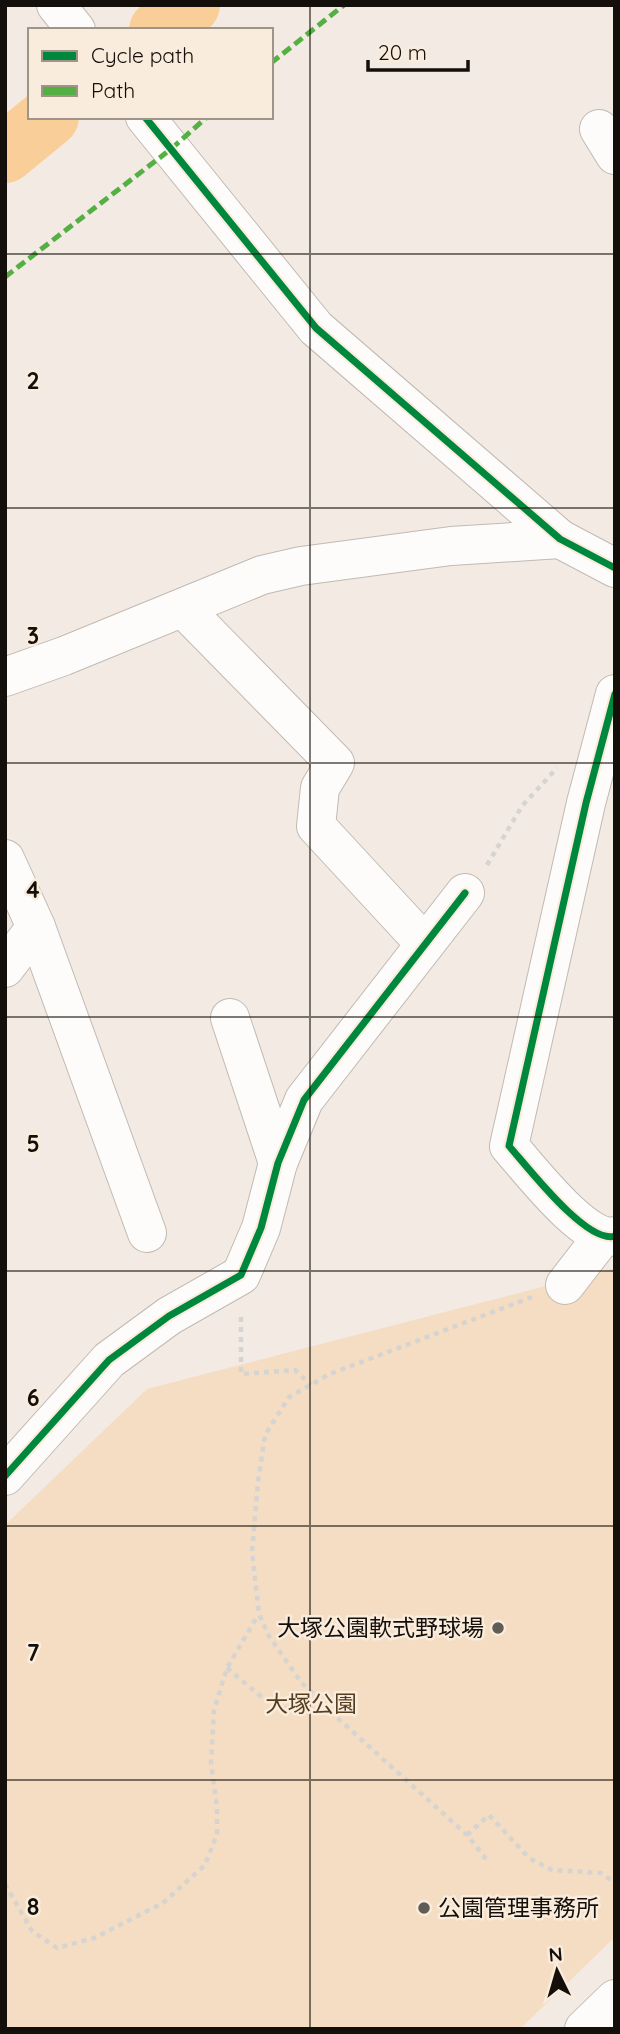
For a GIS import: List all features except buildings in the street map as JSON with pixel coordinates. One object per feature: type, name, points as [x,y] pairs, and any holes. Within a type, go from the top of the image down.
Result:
[{"type":"street","points":[[56,5],[74,28]]},
{"type":"street","points":[[154,129],[316,328],[560,539],[615,568]]},
{"type":"street","points":[[5,677],[64,656],[262,575],[301,566],[451,545],[560,539]]},
{"type":"street","points":[[183,608],[335,763],[320,788],[316,826],[425,944]]},
{"type":"street","points":[[565,1285],[609,1236],[577,1221],[509,1146],[600,806],[615,694]]},
{"type":"street","points":[[5,859],[36,927],[146,1233]]},
{"type":"street","points":[[5,1476],[109,1360],[169,1316],[241,1275],[261,1228],[278,1163],[304,1100],[465,893]]},
{"type":"street","points":[[5,968],[36,927]]},
{"type":"street","points":[[230,1018],[278,1163]]},
{"type":"street","points":[[584,2029],[615,1999]]},
{"type":"path","points":[[465,893],[477,883],[522,806],[558,767]]},
{"type":"path","points":[[241,1275],[241,1374],[295,1370],[311,1385]]},
{"type":"path","points":[[486,1859],[467,1835],[301,1682],[269,1636],[259,1614],[252,1552],[257,1482],[265,1435],[289,1397],[330,1374],[565,1285]]},
{"type":"path","points":[[5,1884],[32,1931],[57,1948],[94,1938],[163,1903],[205,1865],[217,1834],[217,1808],[211,1762],[214,1710],[227,1668],[259,1614]]},
{"type":"path","points":[[227,1668],[258,1695],[289,1710],[332,1713]]},
{"type":"path","points":[[467,1835],[489,1815],[529,1858],[552,1870],[601,1873],[615,1883]]},
{"type":"green space","name":"大塚公園","points":[[615,1268],[615,1937],[520,2029],[5,2029],[5,1525],[147,1389]]},
{"type":"waterway","points":[[161,28],[190,5]]},
{"type":"waterway","points":[[5,153],[47,119]]},
{"type":"marked path","points":[[273,61],[344,5]]},
{"type":"marked path","points":[[5,277],[171,149],[205,119]]},
{"type":"cycle path","points":[[147,119],[316,328],[560,539],[615,568]]},
{"type":"cycle path","points":[[615,694],[586,803],[509,1146],[574,1217],[603,1236],[615,1236]]},
{"type":"cycle path","points":[[5,1476],[109,1360],[169,1316],[241,1275],[261,1228],[278,1163],[304,1100],[465,893]]},
{"type":"place","name":"大塚公園軟式野球場","points":[[498,1628]]},
{"type":"place","name":"公園管理事務所","points":[[424,1908]]}]
